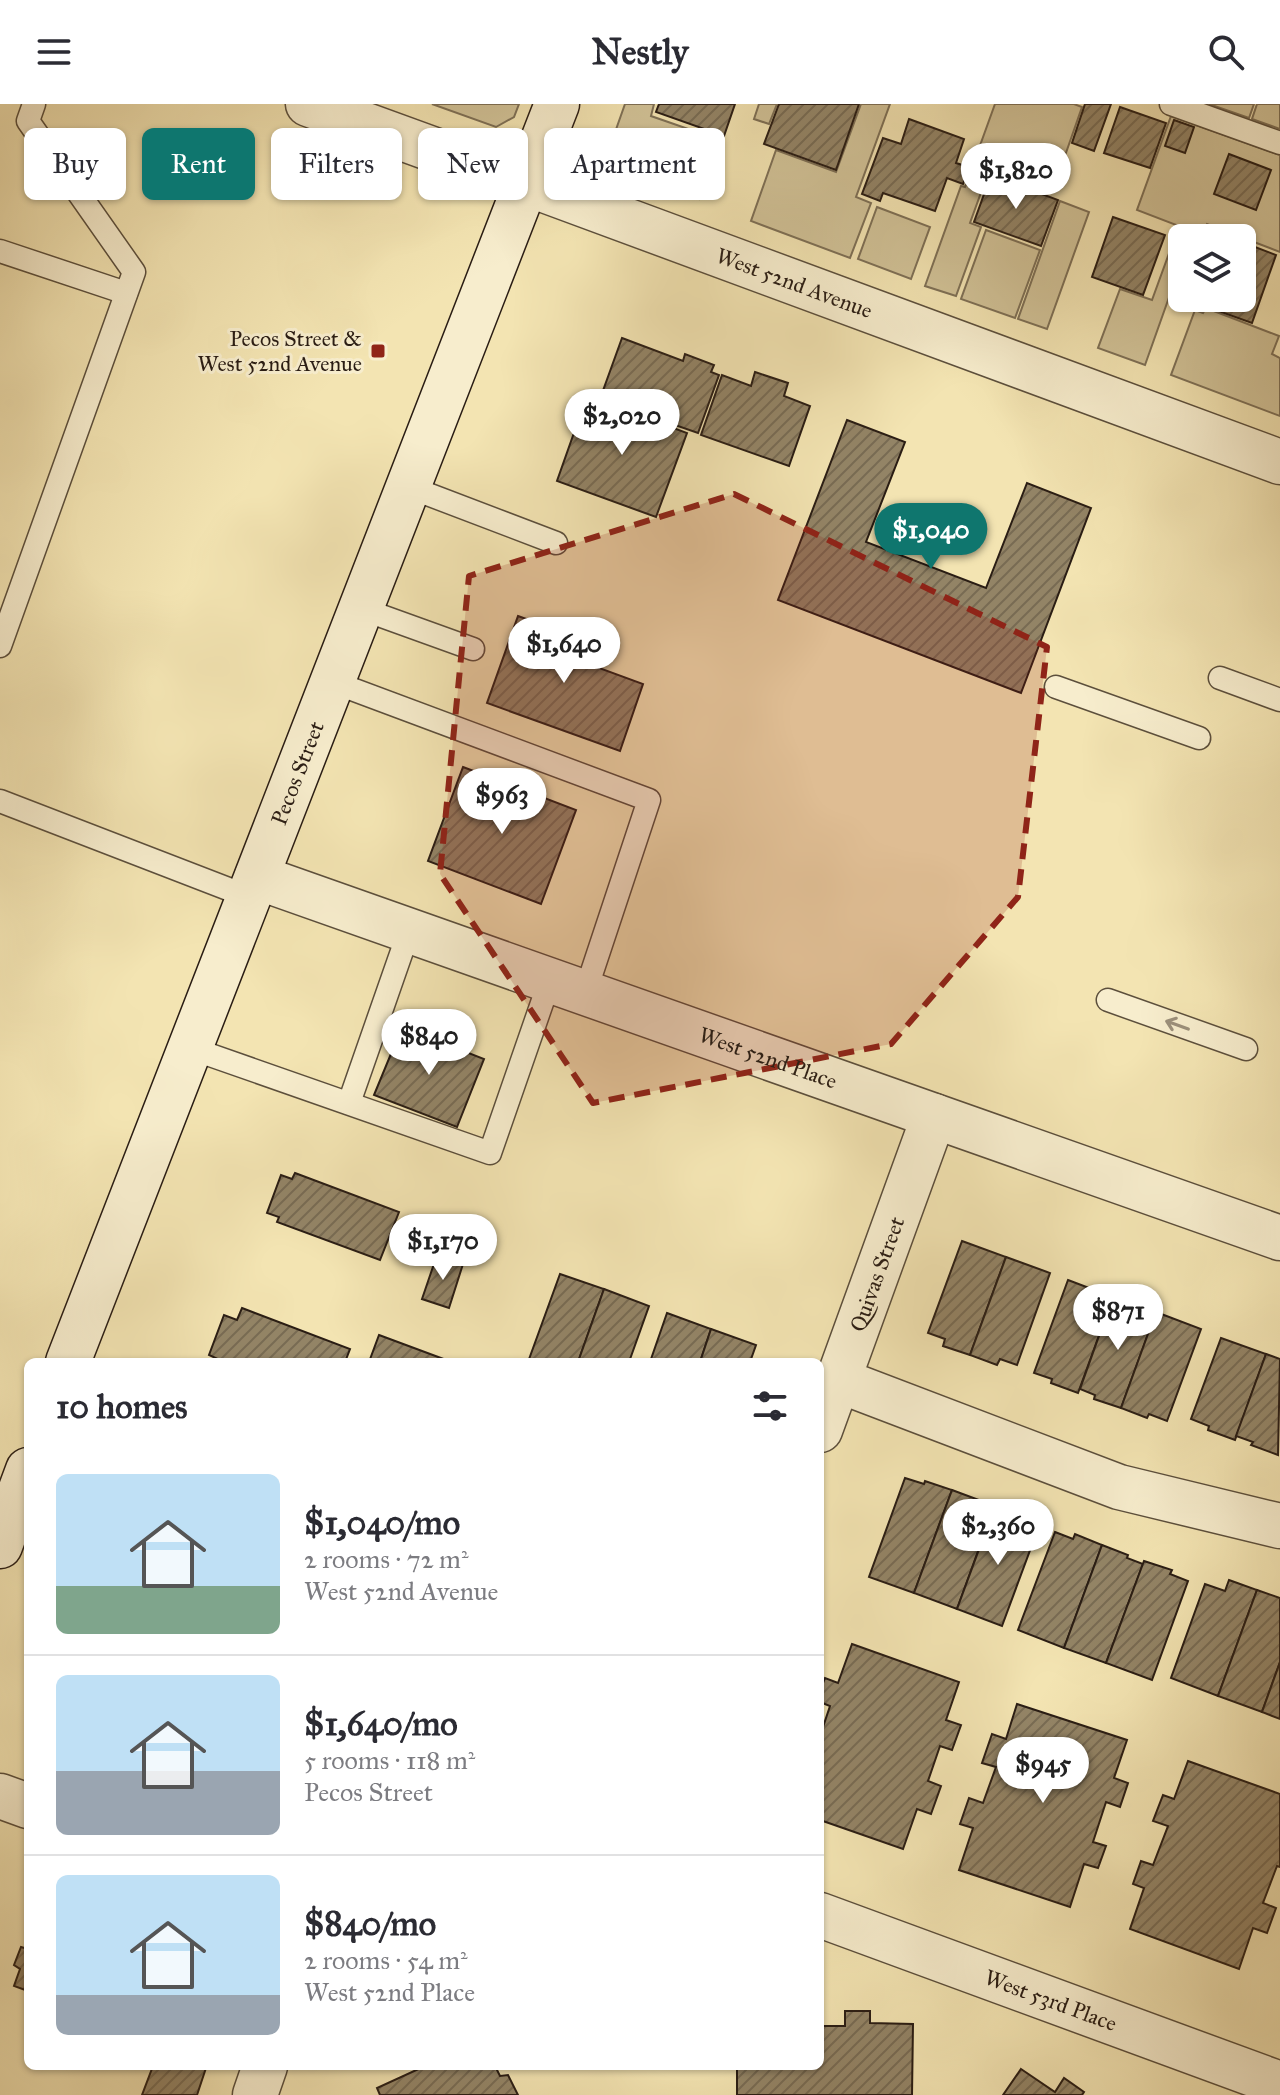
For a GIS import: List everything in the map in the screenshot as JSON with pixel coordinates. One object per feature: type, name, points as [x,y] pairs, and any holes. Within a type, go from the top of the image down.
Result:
[{"type":"street","name":"West 52nd Avenue","points":[[308,104],[418,144]]},
{"type":"street","name":"Pecos Street","points":[[528,184],[557,104]]},
{"type":"street","name":"West 52nd Avenue","points":[[528,184],[1280,462]]},
{"type":"street","name":"Pecos Street","points":[[70,1358],[522,200]]},
{"type":"street","name":"West 52nd Place","points":[[253,887],[409,931],[1280,1238]]},
{"type":"street","name":"Quivas Street","points":[[824,1419],[934,1116]]},
{"type":"street","points":[[838,1380],[1119,1487],[1280,1526]]},
{"type":"street","points":[[0,1796],[24,1805]]},
{"type":"street","name":"West 53rd Place","points":[[824,1916],[1280,2084]]},
{"type":"street","points":[[255,2095],[264,2070]]},
{"type":"lane","points":[[0,646],[134,272],[28,121],[34,104]]},
{"type":"lane","points":[[1171,104],[1280,143]]},
{"type":"lane","points":[[0,251],[126,293]]},
{"type":"lane","points":[[409,487],[556,543]]},
{"type":"lane","points":[[362,609],[473,649]]},
{"type":"lane","points":[[1220,678],[1280,700]]},
{"type":"lane","points":[[190,1048],[490,1153],[568,987],[649,800],[333,682]]},
{"type":"lane","points":[[1056,687],[1199,738]]},
{"type":"lane","points":[[0,801],[253,887]]},
{"type":"lane","points":[[349,1103],[409,931]]},
{"type":"lane","points":[[1108,1000],[1246,1049]]},
{"type":"highlighted area","points":[[734,494],[1047,647],[1018,897],[891,1044],[593,1103],[440,874],[469,576]]},
{"type":"shaded area","points":[[432,104],[519,104],[514,117],[496,127]]},
{"type":"shaded area","points":[[625,104],[654,104],[651,116],[686,128],[617,128]]},
{"type":"shaded area","points":[[759,104],[777,104],[769,124],[754,119]]},
{"type":"shaded area","points":[[861,104],[890,104],[856,197],[871,203],[850,258],[751,221],[776,150],[836,172]]},
{"type":"shaded area","points":[[995,104],[1074,104],[1082,107],[1054,187],[991,165],[970,223],[981,227],[956,296],[925,286]]},
{"type":"shaded area","points":[[1209,104],[1254,104],[1249,118]]},
{"type":"shaded area","points":[[1257,104],[1280,104],[1280,129],[1252,119]]},
{"type":"shaded area","points":[[1171,116],[1280,155],[1280,252],[1256,243],[1256,224],[1174,224],[1137,210]]},
{"type":"shaded area","points":[[1060,201],[1089,212],[1047,329],[1018,319]]},
{"type":"shaded area","points":[[877,207],[930,227],[911,279],[858,259]]},
{"type":"shaded area","points":[[986,230],[1040,250],[1015,318],[961,299]]},
{"type":"shaded area","points":[[1168,256],[1168,300],[1145,365],[1098,348],[1120,289],[1152,300]]},
{"type":"shaded area","points":[[1194,312],[1216,312],[1279,336],[1272,354],[1280,358],[1280,416],[1171,375]]},
{"type":"building","points":[[659,104],[735,104],[725,133],[725,128],[701,128],[656,112]]},
{"type":"building","points":[[779,104],[859,104],[836,170],[764,144]]},
{"type":"building","points":[[1085,104],[1111,104],[1094,151],[1072,143]]},
{"type":"building","points":[[1120,107],[1166,123],[1150,168],[1104,153]]},
{"type":"building","points":[[909,119],[964,139],[956,163],[969,167],[963,184],[947,178],[935,211],[883,193],[880,201],[862,194],[883,138],[901,144]]},
{"type":"building","points":[[1174,120],[1194,127],[1185,153],[1165,146]]},
{"type":"building","points":[[1229,154],[1271,170],[1256,210],[1214,194]]},
{"type":"building","points":[[991,175],[1058,200],[1041,246],[974,222]]},
{"type":"building","points":[[1113,217],[1165,235],[1143,295],[1092,277]]},
{"type":"building","points":[[1256,247],[1276,255],[1256,312]]},
{"type":"building","points":[[1221,312],[1256,312],[1252,323]]},
{"type":"building","points":[[622,338],[683,361],[685,354],[714,365],[711,372],[719,375],[698,433],[600,399]]},
{"type":"building","points":[[755,372],[788,383],[784,396],[810,406],[789,466],[701,435],[722,375],[751,386]]},
{"type":"building","points":[[587,396],[687,433],[656,517],[557,481]]},
{"type":"building","points":[[847,420],[905,442],[866,542],[986,588],[1027,483],[1091,508],[1021,693],[778,600]]},
{"type":"building","points":[[518,616],[606,648],[599,668],[643,684],[620,751],[487,703]]},
{"type":"building","points":[[463,767],[576,810],[541,904],[428,861]]},
{"type":"building","points":[[402,1027],[484,1059],[457,1127],[374,1095]]},
{"type":"building","points":[[295,1173],[399,1212],[380,1260],[277,1222],[279,1217],[267,1213],[281,1175],[292,1179]]},
{"type":"building","points":[[962,1241],[1006,1257],[970,1355],[943,1346],[945,1339],[928,1333]]},
{"type":"building","points":[[437,1255],[463,1264],[449,1308],[422,1299]]},
{"type":"building","points":[[1006,1257],[1050,1273],[1017,1365],[1000,1359],[997,1365],[970,1355]]},
{"type":"building","points":[[560,1274],[604,1289],[579,1358],[529,1358]]},
{"type":"building","points":[[1068,1280],[1113,1297],[1078,1393],[1034,1373]]},
{"type":"building","points":[[604,1289],[649,1306],[630,1358],[579,1358]]},
{"type":"building","points":[[1113,1297],[1156,1312],[1121,1408],[1094,1399],[1095,1395],[1080,1389]]},
{"type":"building","points":[[242,1308],[350,1349],[347,1358],[215,1358],[209,1355],[224,1315],[237,1320]]},
{"type":"building","points":[[1156,1312],[1201,1329],[1167,1421],[1149,1414],[1147,1418],[1121,1408]]},
{"type":"building","points":[[667,1313],[711,1329],[701,1358],[651,1358]]},
{"type":"building","points":[[711,1329],[756,1345],[751,1358],[701,1358]]},
{"type":"building","points":[[379,1335],[441,1358],[370,1358]]},
{"type":"building","points":[[1221,1338],[1266,1354],[1235,1440],[1208,1430],[1209,1426],[1191,1419]]},
{"type":"building","points":[[1266,1354],[1280,1359],[1278,1455],[1236,1436]]},
{"type":"building","points":[[905,1478],[952,1490],[914,1593],[869,1577]]},
{"type":"building","points":[[952,1490],[979,1500],[977,1504],[993,1510],[957,1609],[914,1593]]},
{"type":"building","points":[[995,1506],[1039,1526],[1002,1626],[957,1609]]},
{"type":"building","points":[[1055,1532],[1073,1539],[1075,1534],[1102,1545],[1064,1648],[1018,1630]]},
{"type":"building","points":[[1102,1545],[1143,1564],[1106,1663],[1064,1648]]},
{"type":"building","points":[[1144,1561],[1172,1570],[1170,1574],[1188,1581],[1152,1680],[1106,1663]]},
{"type":"building","points":[[1229,1580],[1257,1590],[1218,1696],[1171,1678],[1205,1584],[1225,1591]]},
{"type":"building","points":[[1257,1590],[1280,1598],[1280,1662],[1262,1712],[1218,1696]]},
{"type":"building","points":[[852,1644],[959,1682],[946,1720],[961,1725],[952,1750],[940,1746],[928,1781],[941,1786],[931,1814],[917,1809],[903,1849],[824,1821],[824,1724],[830,1706],[824,1704],[824,1681],[825,1678],[838,1683]]},
{"type":"building","points":[[1280,1662],[1280,1719],[1262,1712]]},
{"type":"building","points":[[1017,1704],[1127,1740],[1114,1778],[1128,1783],[1120,1807],[1106,1802],[1093,1842],[1106,1846],[1098,1868],[1084,1864],[1070,1907],[959,1870],[973,1828],[960,1824],[969,1798],[983,1803],[996,1767],[982,1763],[992,1734],[1006,1739]]},
{"type":"building","points":[[1188,1761],[1280,1794],[1280,1867],[1277,1866],[1263,1903],[1276,1908],[1267,1933],[1253,1928],[1239,1969],[1130,1929],[1144,1888],[1133,1884],[1141,1861],[1153,1865],[1168,1826],[1153,1821],[1163,1795],[1174,1799]]},
{"type":"building","points":[[21,1947],[24,1948],[24,1990],[14,1986],[20,1969],[14,1965]]},
{"type":"building","points":[[845,2011],[870,2011],[870,2023],[913,2024],[912,2095],[737,2095],[737,2070],[824,2070],[824,2026],[845,2026]]},
{"type":"building","points":[[1021,2069],[1055,2092],[1064,2078],[1084,2092],[1082,2095],[1003,2095]]},
{"type":"building","points":[[151,2070],[205,2070],[197,2095],[142,2095]]},
{"type":"building","points":[[416,2070],[497,2070],[500,2076],[508,2075],[518,2095],[380,2095],[377,2088]]},
{"type":"place","name":"Pecos Street & West 52nd Avenue","points":[[378,351]]}]
